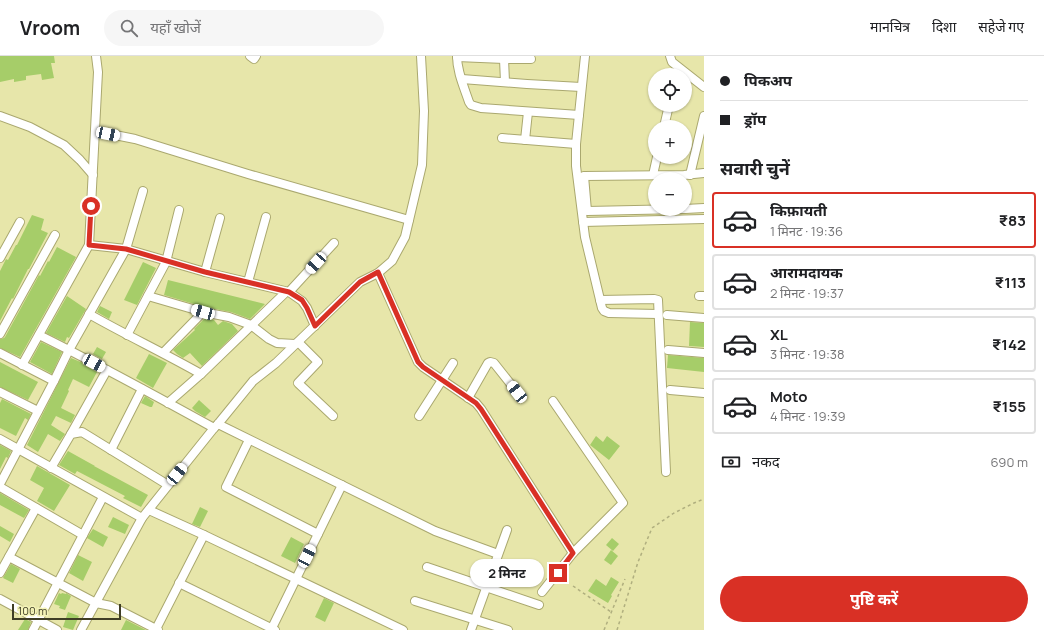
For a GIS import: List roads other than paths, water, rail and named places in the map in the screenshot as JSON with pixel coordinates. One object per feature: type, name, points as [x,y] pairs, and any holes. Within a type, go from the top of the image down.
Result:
[{"type":"street","points":[[22,364],[89,245],[98,72],[96,56]]},
{"type":"street","points":[[250,56],[254,59],[256,56]]},
{"type":"street","points":[[81,630],[142,518],[253,381],[276,363],[360,282],[378,272],[392,261],[405,236],[422,165],[424,111],[420,56]]},
{"type":"street","points":[[531,59],[504,60],[457,56],[458,66],[471,105],[481,108],[578,115]]},
{"type":"street","points":[[585,56],[578,115],[576,166],[585,237],[602,308],[606,313],[663,314],[704,318]]},
{"type":"street","points":[[670,56],[675,68]]},
{"type":"street","points":[[504,60],[505,82]]},
{"type":"street","points":[[462,79],[581,87]]},
{"type":"street","points":[[692,80],[704,87]]},
{"type":"street","points":[[525,140],[528,112]]},
{"type":"street","points":[[0,116],[30,127],[64,145],[93,175]]},
{"type":"street","points":[[691,172],[704,116]]},
{"type":"street","points":[[95,131],[135,139],[248,174],[409,220]]},
{"type":"street","points":[[502,138],[576,144]]},
{"type":"street","points":[[692,175],[704,173]]},
{"type":"street","points":[[648,175],[584,176],[587,211],[648,210]]},
{"type":"street","points":[[0,484],[69,350],[126,249],[143,191]]},
{"type":"street","points":[[692,209],[704,208]]},
{"type":"street","points":[[127,335],[166,262],[180,210]]},
{"type":"street","points":[[248,282],[266,217]]},
{"type":"street","points":[[205,272],[220,218]]},
{"type":"street","points":[[583,222],[704,219]]},
{"type":"street","points":[[0,258],[20,222]]},
{"type":"street","points":[[0,334],[54,236]]},
{"type":"street","points":[[168,403],[288,292],[334,243]]},
{"type":"street","points":[[89,245],[126,249],[166,262],[288,292],[302,300],[315,326]]},
{"type":"street","points":[[378,272],[418,362],[476,403],[481,409],[573,553]]},
{"type":"street","points":[[148,296],[203,312],[229,317],[251,325],[277,343],[296,343],[318,362],[298,383],[333,416]]},
{"type":"street","points":[[600,300],[657,299],[659,302],[663,314],[666,472]]},
{"type":"street","points":[[163,353],[203,312]]},
{"type":"street","points":[[89,314],[201,374]]},
{"type":"street","points":[[39,335],[168,403],[249,440],[435,531],[498,554]]},
{"type":"street","points":[[668,350],[704,353]]},
{"type":"street","points":[[0,352],[54,381]]},
{"type":"street","points":[[468,398],[490,362],[494,363],[517,392]]},
{"type":"street","points":[[419,416],[453,363]]},
{"type":"street","points":[[51,468],[107,370]]},
{"type":"street","points":[[111,450],[142,389]]},
{"type":"street","points":[[670,390],[704,393]]},
{"type":"street","points":[[1,396],[38,411]]},
{"type":"street","points":[[542,592],[573,553],[623,503],[553,401]]},
{"type":"street","points":[[71,434],[82,432],[168,485]]},
{"type":"street","points":[[0,438],[142,518]]},
{"type":"street","points":[[249,440],[226,487],[318,534]]},
{"type":"street","points":[[179,583],[273,629],[342,485]]},
{"type":"street","points":[[0,487],[83,535]]},
{"type":"street","points":[[33,630],[103,497]]},
{"type":"street","points":[[0,573],[36,508]]},
{"type":"street","points":[[149,510],[403,630]]},
{"type":"street","points":[[470,630],[506,530]]},
{"type":"street","points":[[9,557],[96,603],[111,606],[157,629],[204,535]]},
{"type":"street","points":[[427,567],[539,605]]},
{"type":"street","points":[[0,599],[57,630]]},
{"type":"street","points":[[415,601],[508,630]]}]
